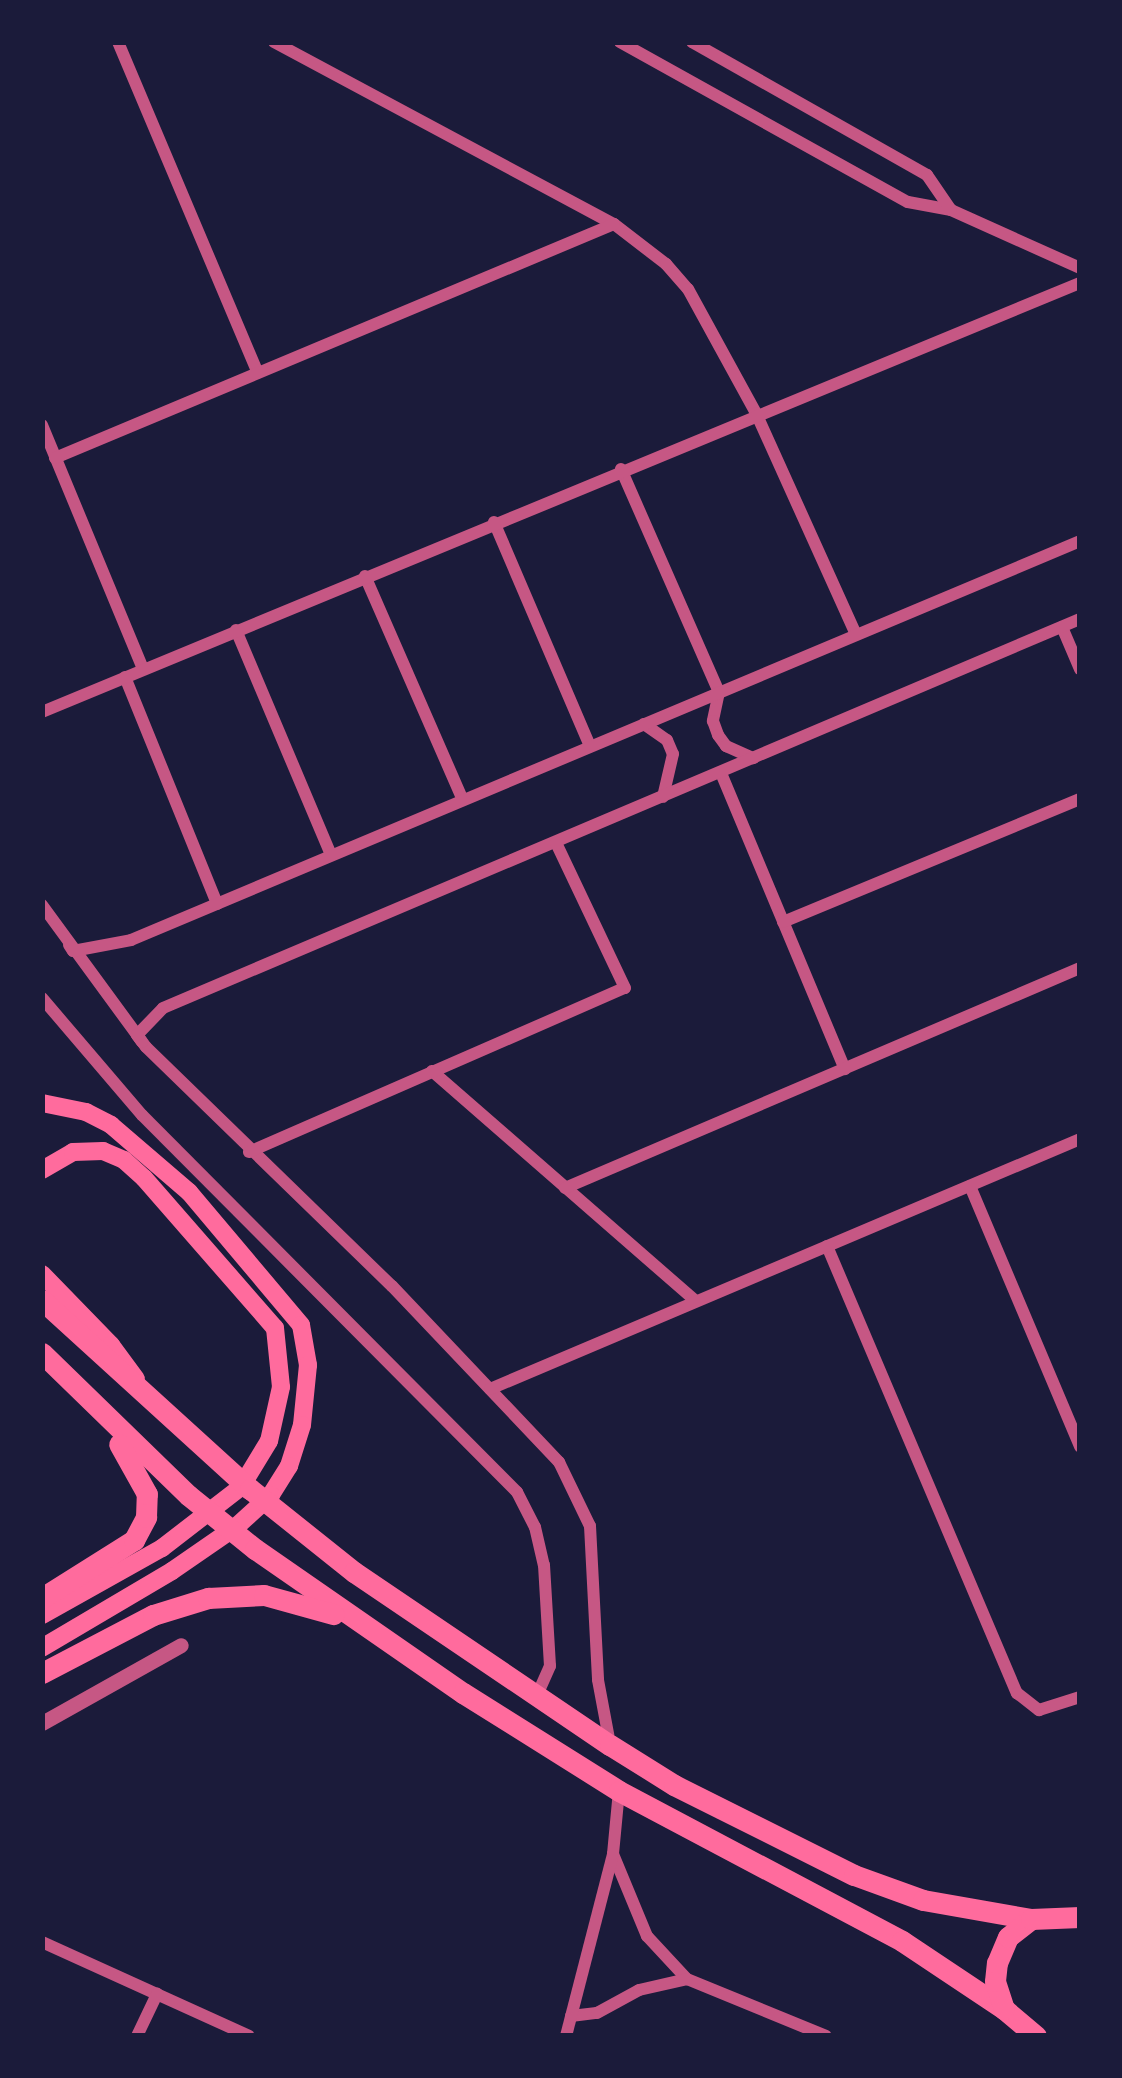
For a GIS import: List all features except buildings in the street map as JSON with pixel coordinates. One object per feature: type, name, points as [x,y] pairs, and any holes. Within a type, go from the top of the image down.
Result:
[{"type":"highway","points":[[42,1300],[250,1490],[355,1572],[674,1785],[854,1876],[923,1900],[1030,1918],[1080,1917]]},
{"type":"highway","points":[[42,1353],[144,1456],[255,1549],[463,1693],[619,1791],[902,1941],[1036,2036]]},
{"type":"highway","points":[[42,1598],[134,1540],[146,1517],[147,1494],[138,1474],[75,1386]]},
{"type":"highway","points":[[42,1673],[153,1615],[235,1594],[294,1600],[391,1640]]},
{"type":"highway","points":[[1004,2009],[995,1982],[997,1963],[1008,1936],[1030,1918]]},
{"type":"main road","points":[[42,1103],[86,1112],[150,1155],[259,1269],[301,1324],[306,1402],[289,1466],[271,1495],[237,1526],[172,1571],[42,1648]]},
{"type":"main road","points":[[42,1170],[73,1152],[103,1151],[124,1160],[275,1328],[280,1406],[262,1458],[241,1487],[162,1547],[42,1615]]},
{"type":"main road","points":[[42,1274],[111,1345],[145,1394]]},
{"type":"main road","points":[[1055,1915],[1080,1908]]},
{"type":"street","points":[[118,42],[259,373]]},
{"type":"street","points":[[274,42],[614,224],[688,289],[756,413],[856,634]]},
{"type":"street","points":[[620,42],[908,202],[951,210],[1080,268]]},
{"type":"street","points":[[692,42],[926,175],[951,210]]},
{"type":"street","points":[[55,458],[614,224]]},
{"type":"street","points":[[42,712],[756,413],[1080,283]]},
{"type":"street","points":[[42,425],[143,669]]},
{"type":"street","points":[[621,469],[719,692],[713,721],[718,735],[726,746],[754,759]]},
{"type":"street","points":[[494,522],[590,746]]},
{"type":"street","points":[[42,905],[73,951],[111,946],[1080,541]]},
{"type":"street","points":[[365,576],[463,800]]},
{"type":"street","points":[[146,1047],[137,1035],[163,1008],[1080,620]]},
{"type":"street","points":[[1062,627],[1080,669]]},
{"type":"street","points":[[236,630],[331,855]]},
{"type":"street","points":[[125,677],[217,904]]},
{"type":"street","points":[[644,724],[667,740],[673,754],[662,798]]},
{"type":"street","points":[[721,773],[845,1069]]},
{"type":"street","points":[[783,922],[1080,800]]},
{"type":"street","points":[[249,1152],[625,988],[556,843]]},
{"type":"street","points":[[69,945],[146,1047],[392,1286],[559,1462],[582,1503],[594,1550],[598,1680],[610,1745]]},
{"type":"street","points":[[565,1188],[1080,968]]},
{"type":"street","points":[[42,998],[142,1115],[517,1492],[536,1528],[544,1565],[550,1666],[536,1695]]},
{"type":"street","points":[[432,1071],[696,1301]]},
{"type":"street","points":[[490,1389],[1080,1139]]},
{"type":"street","points":[[970,1186],[1080,1447]]},
{"type":"street","points":[[827,1246],[1017,1693],[1039,1710],[1080,1696]]},
{"type":"street","points":[[42,1724],[181,1645]]},
{"type":"street","points":[[566,2036],[613,1854],[619,1791]]},
{"type":"street","points":[[613,1854],[647,1936],[687,1979],[826,2036]]},
{"type":"street","points":[[42,1942],[249,2036]]},
{"type":"street","points":[[571,2015],[597,2013],[639,1990],[687,1979]]},
{"type":"street","points":[[137,2036],[157,1994]]}]
